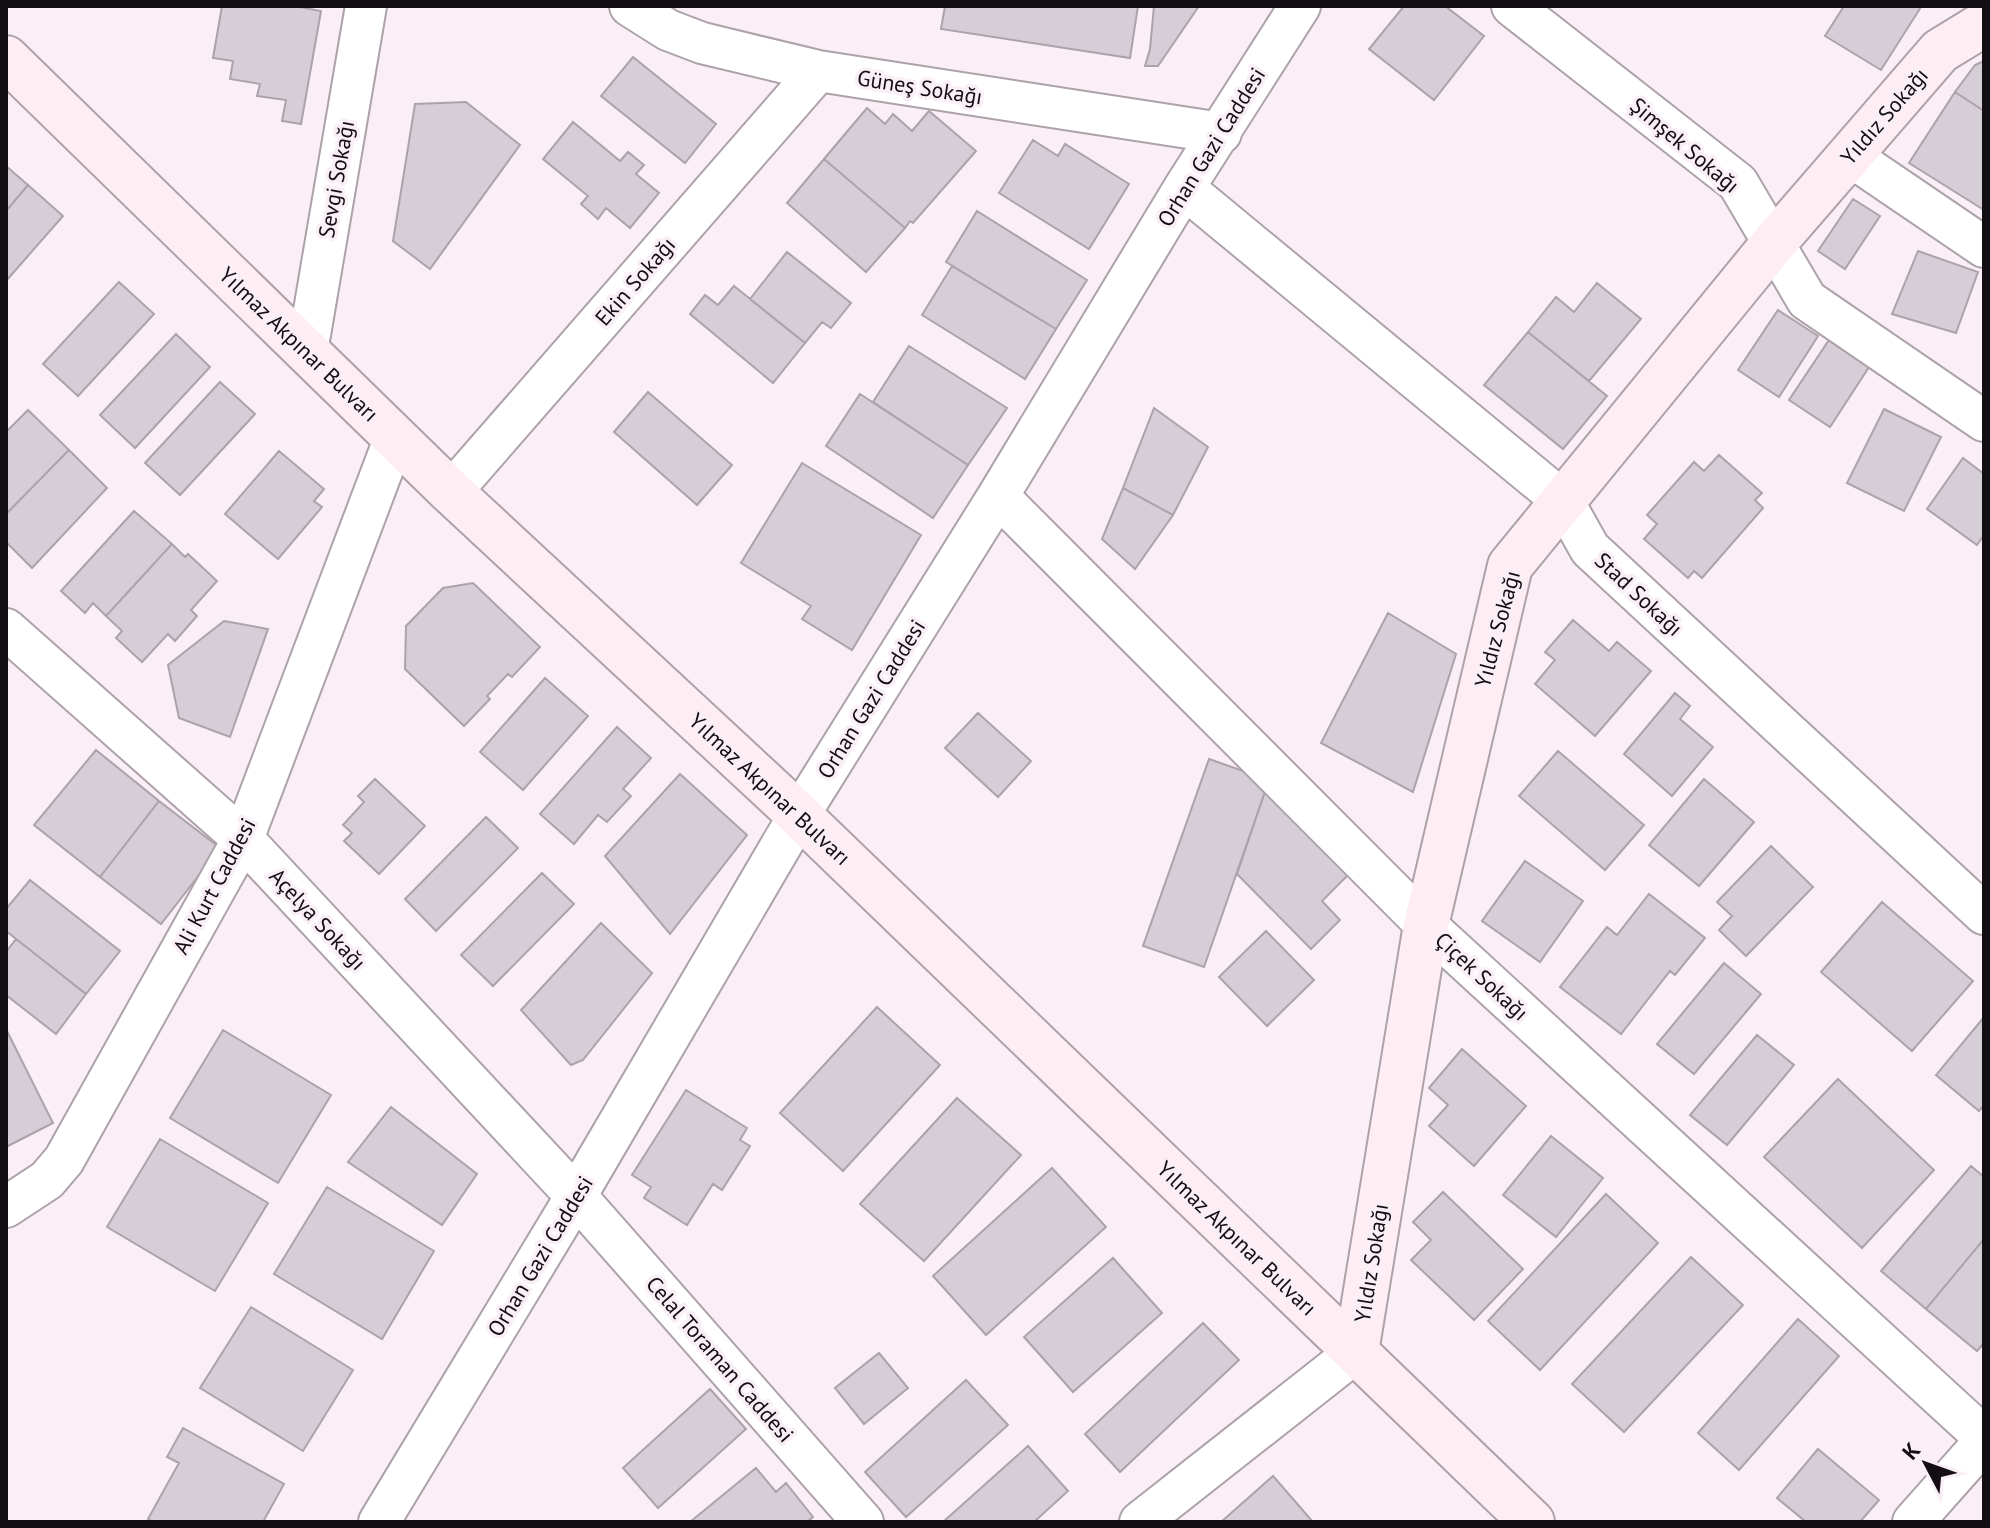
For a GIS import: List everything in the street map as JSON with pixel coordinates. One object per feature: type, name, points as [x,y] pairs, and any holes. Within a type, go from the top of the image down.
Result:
[{"type":"main road","name":"Yıldız Sokağı","points":[[1356,1352],[1426,925],[1510,566],[1773,244],[1940,51],[1984,24]]},
{"type":"main road","name":"Yılmaz Akpınar Bulvarı","points":[[6,58],[451,492],[799,815],[1532,1522]]},
{"type":"street","name":"Sevgi Sokağı","points":[[307,352],[366,6]]},
{"type":"street","name":"Güneş Sokağı","points":[[630,6],[668,30],[702,43],[818,71],[1221,133]]},
{"type":"street","name":"Orhan Gazi Caddesi","points":[[379,1522],[576,1196],[799,815],[998,496],[1184,188],[1300,6]]},
{"type":"street","name":"Şimşek Sokağı","points":[[1512,6],[1738,183],[1807,300],[1984,421]]},
{"type":"street","name":"Ekin Sokağı","points":[[451,492],[818,71]]},
{"type":"street","points":[[1850,156],[1984,247]]},
{"type":"street","name":"Stad Sokağı","points":[[1184,188],[1563,501],[1590,549],[1984,914]]},
{"type":"street","name":"Ali Kurt Caddesi","points":[[6,1207],[47,1180],[64,1160],[243,839],[395,437]]},
{"type":"street","name":"Çiçek Sokağı","points":[[998,496],[1426,925],[1984,1439]]},
{"type":"street","name":"Açelya Sokağı","points":[[6,629],[243,839],[576,1196]]},
{"type":"street","name":"Celal Toraman Caddesi","points":[[576,1196],[863,1522]]},
{"type":"street","points":[[1140,1522],[1356,1352]]},
{"type":"street","points":[[1913,1522],[1984,1439]]},
{"type":"building","points":[[222,6],[294,6],[321,11],[301,124],[282,121],[286,100],[257,96],[260,84],[230,79],[233,61],[213,58]]},
{"type":"building","points":[[945,6],[1138,6],[1130,58],[941,29]]},
{"type":"building","points":[[1154,6],[1199,6],[1158,66],[1145,66],[1150,49]]},
{"type":"building","points":[[1404,6],[1445,6],[1484,36],[1434,100],[1369,49]]},
{"type":"building","points":[[1844,6],[1921,7],[1881,70],[1825,36]]},
{"type":"building","points":[[633,57],[716,124],[685,163],[601,96]]},
{"type":"building","points":[[1984,61],[1984,111],[1955,92],[1975,65]]},
{"type":"building","points":[[1955,92],[1984,111],[1984,210],[1909,163]]},
{"type":"building","points":[[466,102],[520,145],[430,269],[393,241],[415,104]]},
{"type":"building","points":[[867,108],[885,124],[893,114],[912,131],[929,111],[976,151],[913,223],[910,221],[905,228],[824,159]]},
{"type":"building","points":[[573,122],[620,161],[628,152],[644,165],[636,174],[659,193],[630,228],[606,208],[598,219],[581,204],[588,196],[543,159]]},
{"type":"building","points":[[1033,140],[1058,156],[1065,144],[1129,184],[1089,249],[999,193]]},
{"type":"building","points":[[824,159],[905,228],[866,272],[787,203]]},
{"type":"building","points":[[6,166],[28,185],[6,211]]},
{"type":"building","points":[[28,185],[63,216],[6,281],[6,211]]},
{"type":"building","points":[[1853,199],[1880,216],[1845,269],[1818,251]]},
{"type":"building","points":[[977,211],[1087,280],[1056,329],[946,262]]},
{"type":"building","points":[[1918,251],[1978,272],[1956,333],[1892,314]]},
{"type":"building","points":[[787,252],[851,303],[831,328],[822,322],[805,343],[750,299]]},
{"type":"building","points":[[952,266],[1056,329],[1025,379],[922,315]]},
{"type":"building","points":[[119,282],[154,314],[78,396],[43,364]]},
{"type":"building","points":[[1597,283],[1641,319],[1589,381],[1528,332],[1556,297],[1574,312]]},
{"type":"building","points":[[734,286],[805,343],[773,383],[690,314],[705,295],[718,305]]},
{"type":"building","points":[[1778,310],[1818,336],[1779,397],[1738,370]]},
{"type":"building","points":[[1528,332],[1607,396],[1563,449],[1484,385]]},
{"type":"building","points":[[176,334],[210,367],[135,448],[100,415]]},
{"type":"building","points":[[1829,340],[1869,367],[1830,427],[1789,400]]},
{"type":"building","points":[[909,346],[1007,408],[968,465],[873,402]]},
{"type":"building","points":[[220,382],[255,414],[180,495],[145,463]]},
{"type":"building","points":[[648,392],[732,465],[697,505],[614,432]]},
{"type":"building","points":[[860,394],[968,465],[933,518],[826,446]]},
{"type":"building","points":[[1154,408],[1208,447],[1173,515],[1123,488]]},
{"type":"building","points":[[1884,409],[1941,437],[1904,511],[1847,483]]},
{"type":"building","points":[[28,410],[69,450],[6,514],[6,432]]},
{"type":"building","points":[[69,450],[107,488],[32,568],[6,542],[6,514]]},
{"type":"building","points":[[279,451],[324,489],[314,501],[322,507],[278,559],[225,514]]},
{"type":"building","points":[[1719,455],[1762,493],[1755,500],[1763,508],[1702,578],[1694,571],[1688,578],[1644,539],[1657,524],[1647,515],[1694,462],[1704,471]]},
{"type":"building","points":[[1963,458],[1984,474],[1984,535],[1977,545],[1927,509]]},
{"type":"building","points":[[802,463],[921,535],[852,650],[802,619],[811,606],[741,563]]},
{"type":"building","points":[[1123,488],[1173,515],[1135,569],[1102,539]]},
{"type":"building","points":[[134,511],[172,544],[106,616],[93,603],[85,613],[61,591]]},
{"type":"building","points":[[172,544],[185,557],[188,554],[217,581],[191,610],[197,616],[175,641],[168,634],[142,662],[116,638],[122,631],[106,616]]},
{"type":"building","points":[[473,583],[540,647],[512,677],[508,674],[487,696],[490,699],[464,726],[405,669],[406,626],[443,588]]},
{"type":"building","points":[[1388,613],[1456,654],[1413,792],[1321,743]]},
{"type":"building","points":[[1573,620],[1609,651],[1617,642],[1651,671],[1595,736],[1535,684],[1555,660],[1545,652]]},
{"type":"building","points":[[224,621],[268,629],[230,737],[179,718],[168,665]]},
{"type":"building","points":[[545,678],[588,716],[523,790],[480,752]]},
{"type":"building","points":[[1675,693],[1690,706],[1680,719],[1713,747],[1672,796],[1624,754]]},
{"type":"building","points":[[978,713],[1031,761],[998,797],[945,748]]},
{"type":"building","points":[[617,727],[651,758],[623,789],[631,796],[607,822],[598,815],[574,844],[540,814]]},
{"type":"building","points":[[96,750],[159,801],[100,877],[34,825]]},
{"type":"building","points":[[1558,751],[1644,825],[1605,870],[1519,796]]},
{"type":"building","points":[[1209,759],[1269,780],[1204,967],[1143,946]]},
{"type":"building","points":[[680,774],[747,835],[670,934],[605,856]]},
{"type":"building","points":[[375,779],[425,826],[379,874],[344,841],[352,833],[343,825],[364,802],[358,796]]},
{"type":"building","points":[[1704,779],[1754,822],[1699,886],[1649,845]]},
{"type":"building","points":[[1269,780],[1356,867],[1322,901],[1340,920],[1311,949],[1237,874]]},
{"type":"building","points":[[159,801],[220,848],[161,924],[100,877]]},
{"type":"building","points":[[486,817],[518,848],[436,931],[405,899]]},
{"type":"building","points":[[1771,846],[1813,887],[1746,956],[1719,930],[1732,916],[1717,902]]},
{"type":"building","points":[[1525,861],[1583,901],[1540,962],[1482,921]]},
{"type":"building","points":[[542,873],[574,904],[493,986],[461,955]]},
{"type":"building","points":[[30,880],[120,951],[86,994],[6,931],[6,909]]},
{"type":"building","points":[[1649,894],[1705,938],[1675,975],[1670,971],[1621,1034],[1560,987],[1607,927],[1617,935]]},
{"type":"building","points":[[1882,902],[1973,981],[1912,1051],[1821,972]]},
{"type":"building","points":[[601,923],[652,973],[583,1060],[571,1065],[521,1010]]},
{"type":"building","points":[[1266,931],[1314,980],[1267,1026],[1219,977]]},
{"type":"building","points":[[16,939],[86,994],[56,1034],[6,995],[6,952]]},
{"type":"building","points":[[1724,963],[1761,994],[1694,1074],[1657,1044]]},
{"type":"building","points":[[877,1007],[940,1065],[843,1171],[780,1113]]},
{"type":"building","points":[[1984,1017],[1984,1105],[1979,1111],[1936,1075]]},
{"type":"building","points":[[6,1029],[53,1123],[6,1147]]},
{"type":"building","points":[[223,1030],[331,1095],[278,1183],[170,1118]]},
{"type":"building","points":[[1757,1035],[1794,1065],[1727,1145],[1690,1115]]},
{"type":"building","points":[[1462,1049],[1526,1106],[1474,1166],[1429,1126],[1448,1105],[1429,1088]]},
{"type":"building","points":[[1838,1079],[1934,1170],[1862,1248],[1764,1157]]},
{"type":"building","points":[[686,1090],[747,1128],[740,1140],[750,1146],[722,1190],[713,1184],[687,1225],[644,1198],[651,1187],[632,1175]]},
{"type":"building","points":[[957,1098],[1021,1155],[924,1261],[860,1204]]},
{"type":"building","points":[[391,1107],[477,1174],[442,1225],[348,1162]]},
{"type":"building","points":[[1551,1136],[1603,1178],[1556,1237],[1503,1195]]},
{"type":"building","points":[[160,1139],[268,1203],[215,1291],[107,1227]]},
{"type":"building","points":[[1971,1166],[1984,1177],[1984,1239],[1926,1309],[1881,1271]]},
{"type":"building","points":[[1052,1168],[1106,1227],[986,1335],[933,1276]]},
{"type":"building","points":[[327,1187],[434,1251],[382,1339],[274,1274]]},
{"type":"building","points":[[1443,1192],[1523,1269],[1474,1320],[1411,1260],[1431,1240],[1413,1222]]},
{"type":"building","points":[[1606,1194],[1658,1243],[1540,1370],[1488,1321]]},
{"type":"building","points":[[1984,1239],[1984,1343],[1977,1351],[1926,1309]]},
{"type":"building","points":[[1691,1257],[1743,1305],[1624,1432],[1572,1384]]},
{"type":"building","points":[[1113,1258],[1162,1313],[1073,1392],[1024,1337]]},
{"type":"building","points":[[251,1307],[353,1370],[303,1451],[200,1388]]},
{"type":"building","points":[[1798,1319],[1839,1356],[1739,1470],[1698,1433]]},
{"type":"building","points":[[1203,1323],[1239,1360],[1120,1472],[1085,1434]]},
{"type":"building","points":[[879,1353],[908,1388],[864,1424],[835,1388]]},
{"type":"building","points":[[966,1380],[1008,1425],[906,1517],[865,1472]]},
{"type":"building","points":[[710,1389],[746,1429],[658,1508],[623,1468]]},
{"type":"building","points":[[183,1428],[284,1484],[263,1522],[153,1522],[148,1519],[179,1463],[167,1457]]},
{"type":"building","points":[[1028,1446],[1068,1491],[1034,1522],[943,1522]]},
{"type":"building","points":[[1818,1449],[1879,1500],[1860,1522],[1806,1522],[1777,1498]]},
{"type":"building","points":[[756,1468],[776,1492],[786,1483],[813,1517],[807,1522],[690,1522]]},
{"type":"building","points":[[1273,1476],[1313,1522],[1221,1522]]}]
